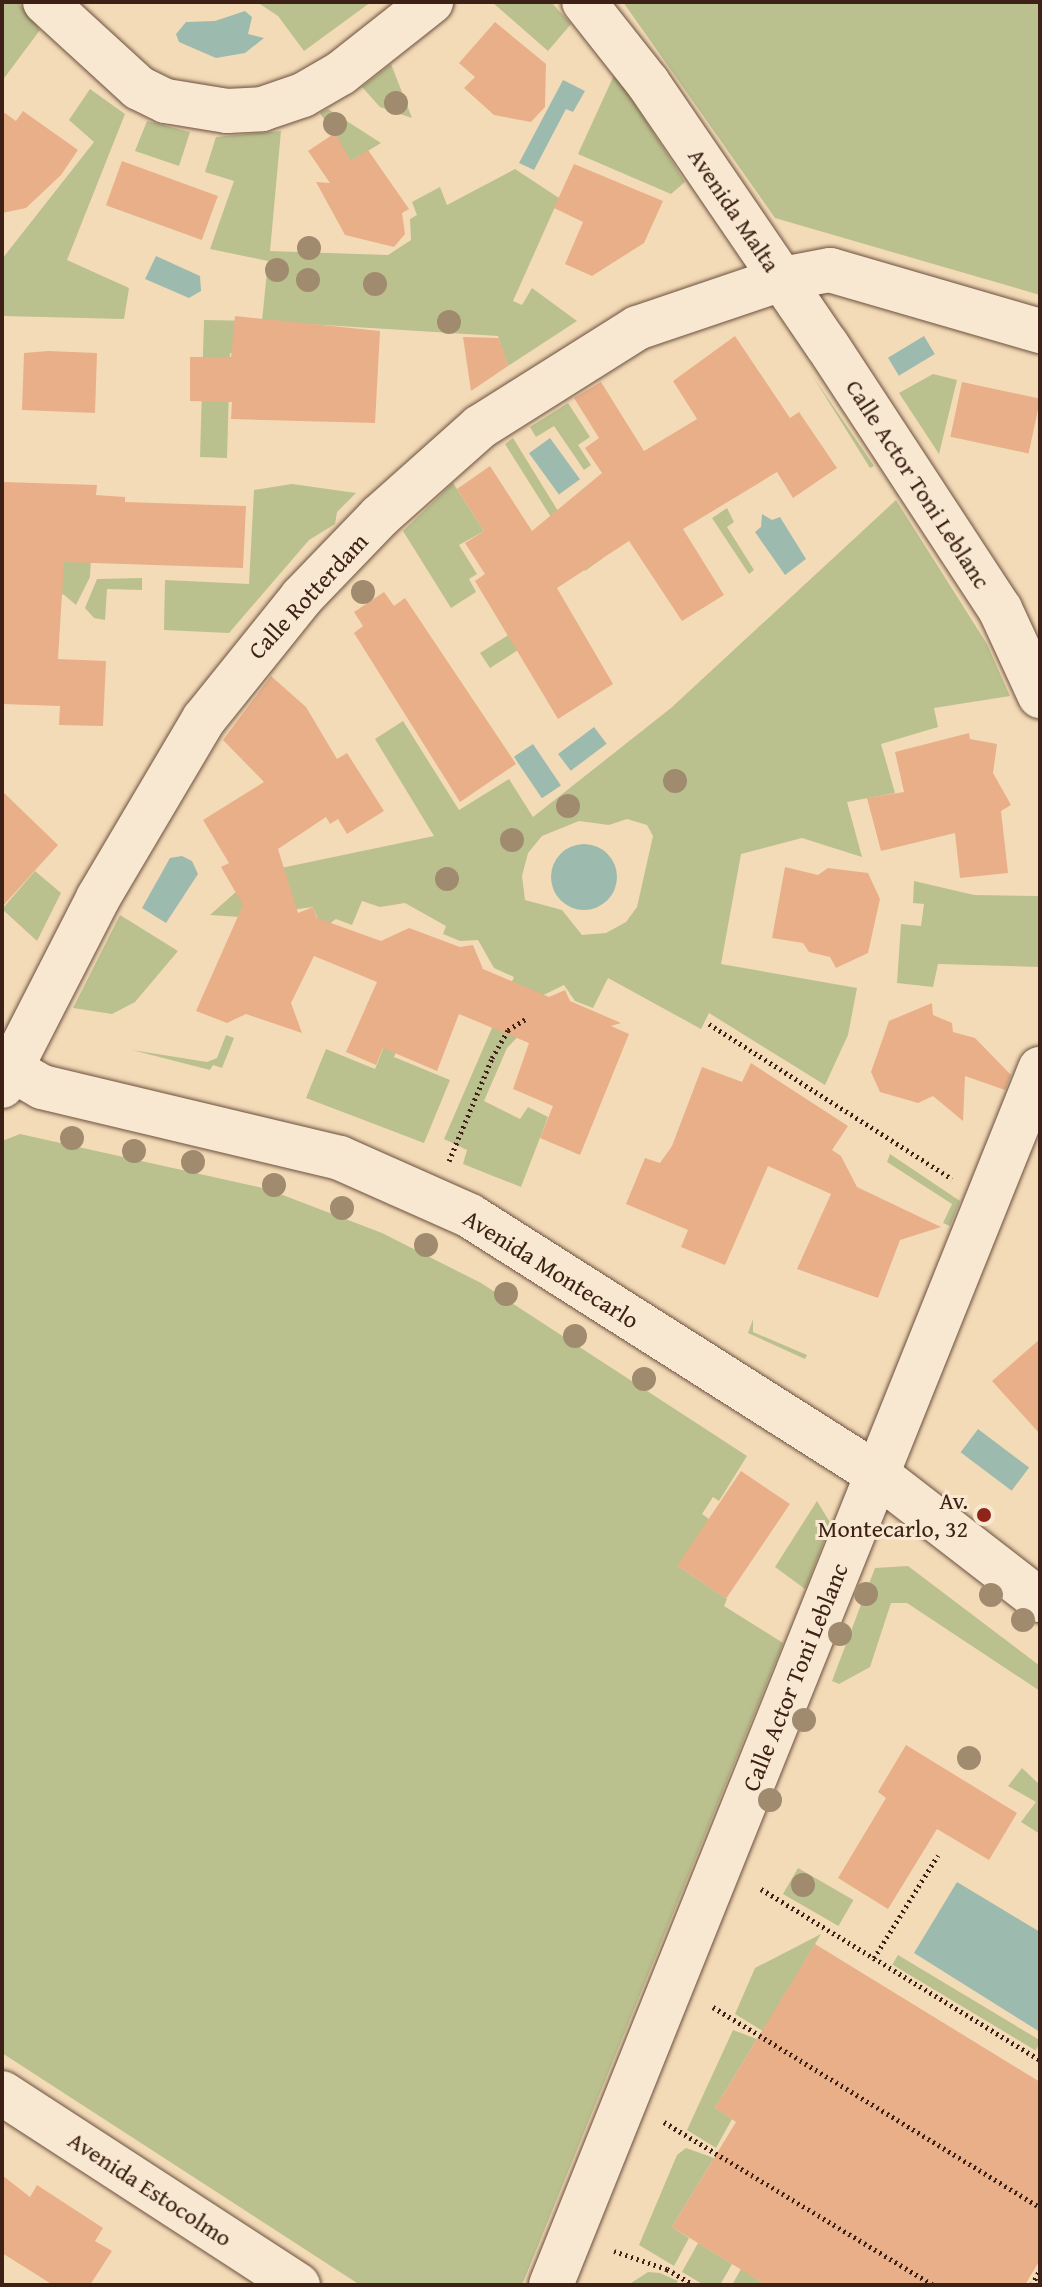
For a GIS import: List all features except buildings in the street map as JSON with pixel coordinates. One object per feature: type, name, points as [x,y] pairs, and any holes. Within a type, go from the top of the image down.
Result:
[{"type":"street","points":[[45,2],[139,88],[166,101],[227,111],[262,109],[303,95],[341,73],[431,2]]},
{"type":"street","name":"Avenida Malta","points":[[584,2],[648,83],[782,279],[830,270],[1040,331]]},
{"type":"street","name":"Calle Actor Toni Leblanc","points":[[782,279],[1000,609],[1040,696]]},
{"type":"street","name":"Calle Rotterdam","points":[[5,1074],[98,898],[204,719],[302,597],[380,516],[480,427],[607,345],[689,307],[782,279]]},
{"type":"street","name":"Calle Actor Toni Leblanc","points":[[551,2285],[1040,1069]]},
{"type":"street","name":"Avenida Montecarlo","points":[[5,1074],[42,1087],[340,1158],[434,1200],[509,1239],[878,1475],[1040,1600]]},
{"type":"street","name":"Avenida Estocolmo","points":[[2,2093],[298,2285]]},
{"type":"path","points":[[434,1200],[492,1058],[508,1030],[527,1018]]},
{"type":"path","points":[[709,1024],[987,1207]]},
{"type":"path","points":[[874,1958],[938,1855]]},
{"type":"path","points":[[761,1889],[1040,2060]]},
{"type":"path","points":[[713,2007],[1040,2207]]},
{"type":"path","points":[[664,2122],[933,2285]]},
{"type":"path","points":[[614,2251],[667,2269],[694,2285]]},
{"type":"path","points":[[1032,2285],[1040,2270]]},
{"type":"green space","points":[[2,2],[18,2],[40,30],[2,81]]},
{"type":"green space","points":[[257,2],[371,2],[304,51],[278,16]]},
{"type":"green space","points":[[492,2],[551,2],[571,24],[548,51]]},
{"type":"green space","points":[[623,2],[1040,2],[1040,295],[775,218]]},
{"type":"green space","points":[[391,64],[412,118],[380,107],[362,87]]},
{"type":"green space","points":[[615,73],[685,182],[671,194],[578,154]]},
{"type":"green space","points":[[90,89],[125,114],[67,260],[129,288],[124,319],[2,316],[2,259],[94,142],[69,120]]},
{"type":"green space","points":[[328,109],[381,143],[351,161],[320,113]]},
{"type":"green space","points":[[147,121],[190,132],[179,166],[135,151]]},
{"type":"green space","points":[[281,131],[270,251],[388,255],[411,240],[410,219],[417,215],[412,202],[440,187],[447,205],[515,169],[559,198],[513,301],[522,305],[532,288],[577,321],[508,366],[498,336],[307,324],[275,354],[230,353],[227,458],[200,457],[204,320],[262,321],[268,261],[210,249],[234,181],[205,172],[216,137]]},
{"type":"green space","points":[[933,374],[957,380],[939,454],[899,393]]},
{"type":"green space","points":[[812,375],[874,466],[870,468]]},
{"type":"green space","points":[[568,403],[590,437],[578,445],[591,465],[584,470],[554,426],[536,437],[530,427]]},
{"type":"green space","points":[[513,438],[558,511],[603,558],[585,571],[505,444]]},
{"type":"green space","points":[[453,483],[484,531],[459,545],[477,574],[469,579],[476,592],[451,608],[403,531]]},
{"type":"green space","points":[[292,484],[356,493],[337,512],[335,524],[309,540],[229,633],[164,630],[165,580],[249,584],[254,490]]},
{"type":"green space","points":[[896,500],[987,644],[1010,696],[934,708],[938,727],[881,744],[895,793],[847,802],[862,857],[802,838],[741,854],[721,964],[857,988],[848,1035],[825,1085],[709,1013],[701,1029],[608,978],[593,1008],[575,1001],[564,985],[531,1001],[527,1027],[507,1048],[484,1101],[520,1119],[528,1107],[548,1117],[521,1187],[463,1164],[467,1150],[444,1139],[514,977],[494,968],[478,940],[460,941],[443,934],[446,926],[405,903],[380,907],[362,901],[352,925],[336,919],[322,929],[313,907],[240,917],[210,915],[257,873],[434,836],[375,739],[403,721],[459,810],[509,779],[533,817],[671,708]],"holes":[[[627,819],[647,825],[653,836],[637,907],[626,922],[606,933],[582,935],[562,910],[525,900],[522,876],[528,853],[542,836],[579,821],[609,825]]]},
{"type":"green space","points":[[727,508],[734,522],[727,527],[754,570],[749,574],[712,518]]},
{"type":"green space","points":[[92,537],[90,577],[76,605],[63,594],[32,625],[19,570]]},
{"type":"green space","points":[[142,578],[142,590],[107,589],[105,620],[94,618],[85,608],[97,579]]},
{"type":"green space","points":[[534,619],[518,650],[490,668],[480,653]]},
{"type":"green space","points":[[35,871],[61,893],[37,941],[2,909]]},
{"type":"green space","points":[[914,881],[974,895],[1040,896],[1040,967],[938,964],[933,987],[897,983],[901,924],[921,926],[924,904],[913,903]]},
{"type":"green space","points":[[120,915],[178,951],[135,1002],[112,1014],[73,1008]]},
{"type":"green space","points":[[226,1035],[234,1038],[222,1068],[213,1065],[210,1070],[132,1050],[207,1062],[217,1058]]},
{"type":"green space","points":[[402,1035],[394,1057],[450,1080],[424,1143],[306,1098],[326,1049],[375,1069],[387,1039]]},
{"type":"green space","points":[[20,1134],[267,1189],[382,1233],[481,1283],[747,1456],[719,1501],[713,1497],[702,1514],[709,1519],[678,1566],[727,1599],[724,1606],[783,1643],[522,2285],[360,2285],[2,2053],[2,1141]]},
{"type":"green space","points":[[890,1154],[960,1201],[950,1226],[943,1223],[952,1204],[887,1162]]},
{"type":"green space","points":[[753,1319],[753,1332],[807,1355],[805,1359],[748,1333]]},
{"type":"green space","points":[[817,1501],[831,1524],[805,1589],[775,1567]]},
{"type":"green space","points":[[908,1566],[1040,1666],[1040,1691],[907,1603],[891,1603],[870,1667],[839,1684],[832,1681],[875,1568]]},
{"type":"green space","points":[[1022,1768],[1040,1785],[1040,1834],[1021,1822],[1036,1802],[1008,1786]]},
{"type":"green space","points":[[798,1868],[853,1900],[838,1926],[783,1894]]},
{"type":"green space","points":[[821,1934],[780,2003],[781,2042],[735,2014],[755,1968]]},
{"type":"green space","points":[[898,1955],[1040,2040],[1035,2050],[892,1964]]},
{"type":"green space","points":[[733,2030],[757,2039],[715,2108],[732,2119],[716,2148],[687,2130]]},
{"type":"green space","points":[[686,2148],[714,2158],[672,2227],[689,2238],[674,2266],[639,2245],[677,2155]]},
{"type":"green space","points":[[698,2243],[732,2264],[720,2285],[704,2285],[682,2272]]},
{"type":"green space","points":[[741,2269],[766,2285],[732,2285]]},
{"type":"green space","points":[[648,2272],[660,2273],[678,2281],[675,2285],[628,2285]]},
{"type":"shaded area","points":[[245,11],[252,17],[248,34],[264,38],[245,53],[216,58],[179,42],[176,34],[186,22],[215,21]]},
{"type":"shaded area","points":[[563,80],[585,91],[573,112],[566,109],[534,170],[519,163]]},
{"type":"shaded area","points":[[156,256],[200,276],[201,291],[189,298],[145,279]]},
{"type":"shaded area","points":[[924,336],[935,354],[899,376],[888,358]]},
{"type":"shaded area","points":[[550,438],[580,479],[559,495],[529,453]]},
{"type":"shaded area","points":[[762,514],[772,520],[780,517],[806,559],[785,575],[755,532],[761,527]]},
{"type":"shaded area","points":[[594,727],[607,744],[571,771],[558,754]]},
{"type":"shaded area","points":[[533,744],[561,785],[542,798],[514,757]]},
{"type":"shaded area","points":[[584,844],[597,847],[607,854],[614,864],[617,877],[614,890],[607,900],[597,907],[584,910],[571,907],[561,900],[554,890],[551,877],[554,864],[561,854],[571,847]]},
{"type":"shaded area","points":[[182,856],[192,861],[198,874],[166,923],[142,908],[170,858]]},
{"type":"shaded area","points":[[978,1429],[1029,1468],[1012,1491],[961,1452]]},
{"type":"shaded area","points":[[957,1882],[1040,1932],[1040,2032],[914,1953]]},
{"type":"place","name":"Av. Montecarlo, 32","points":[[984,1515]]}]
